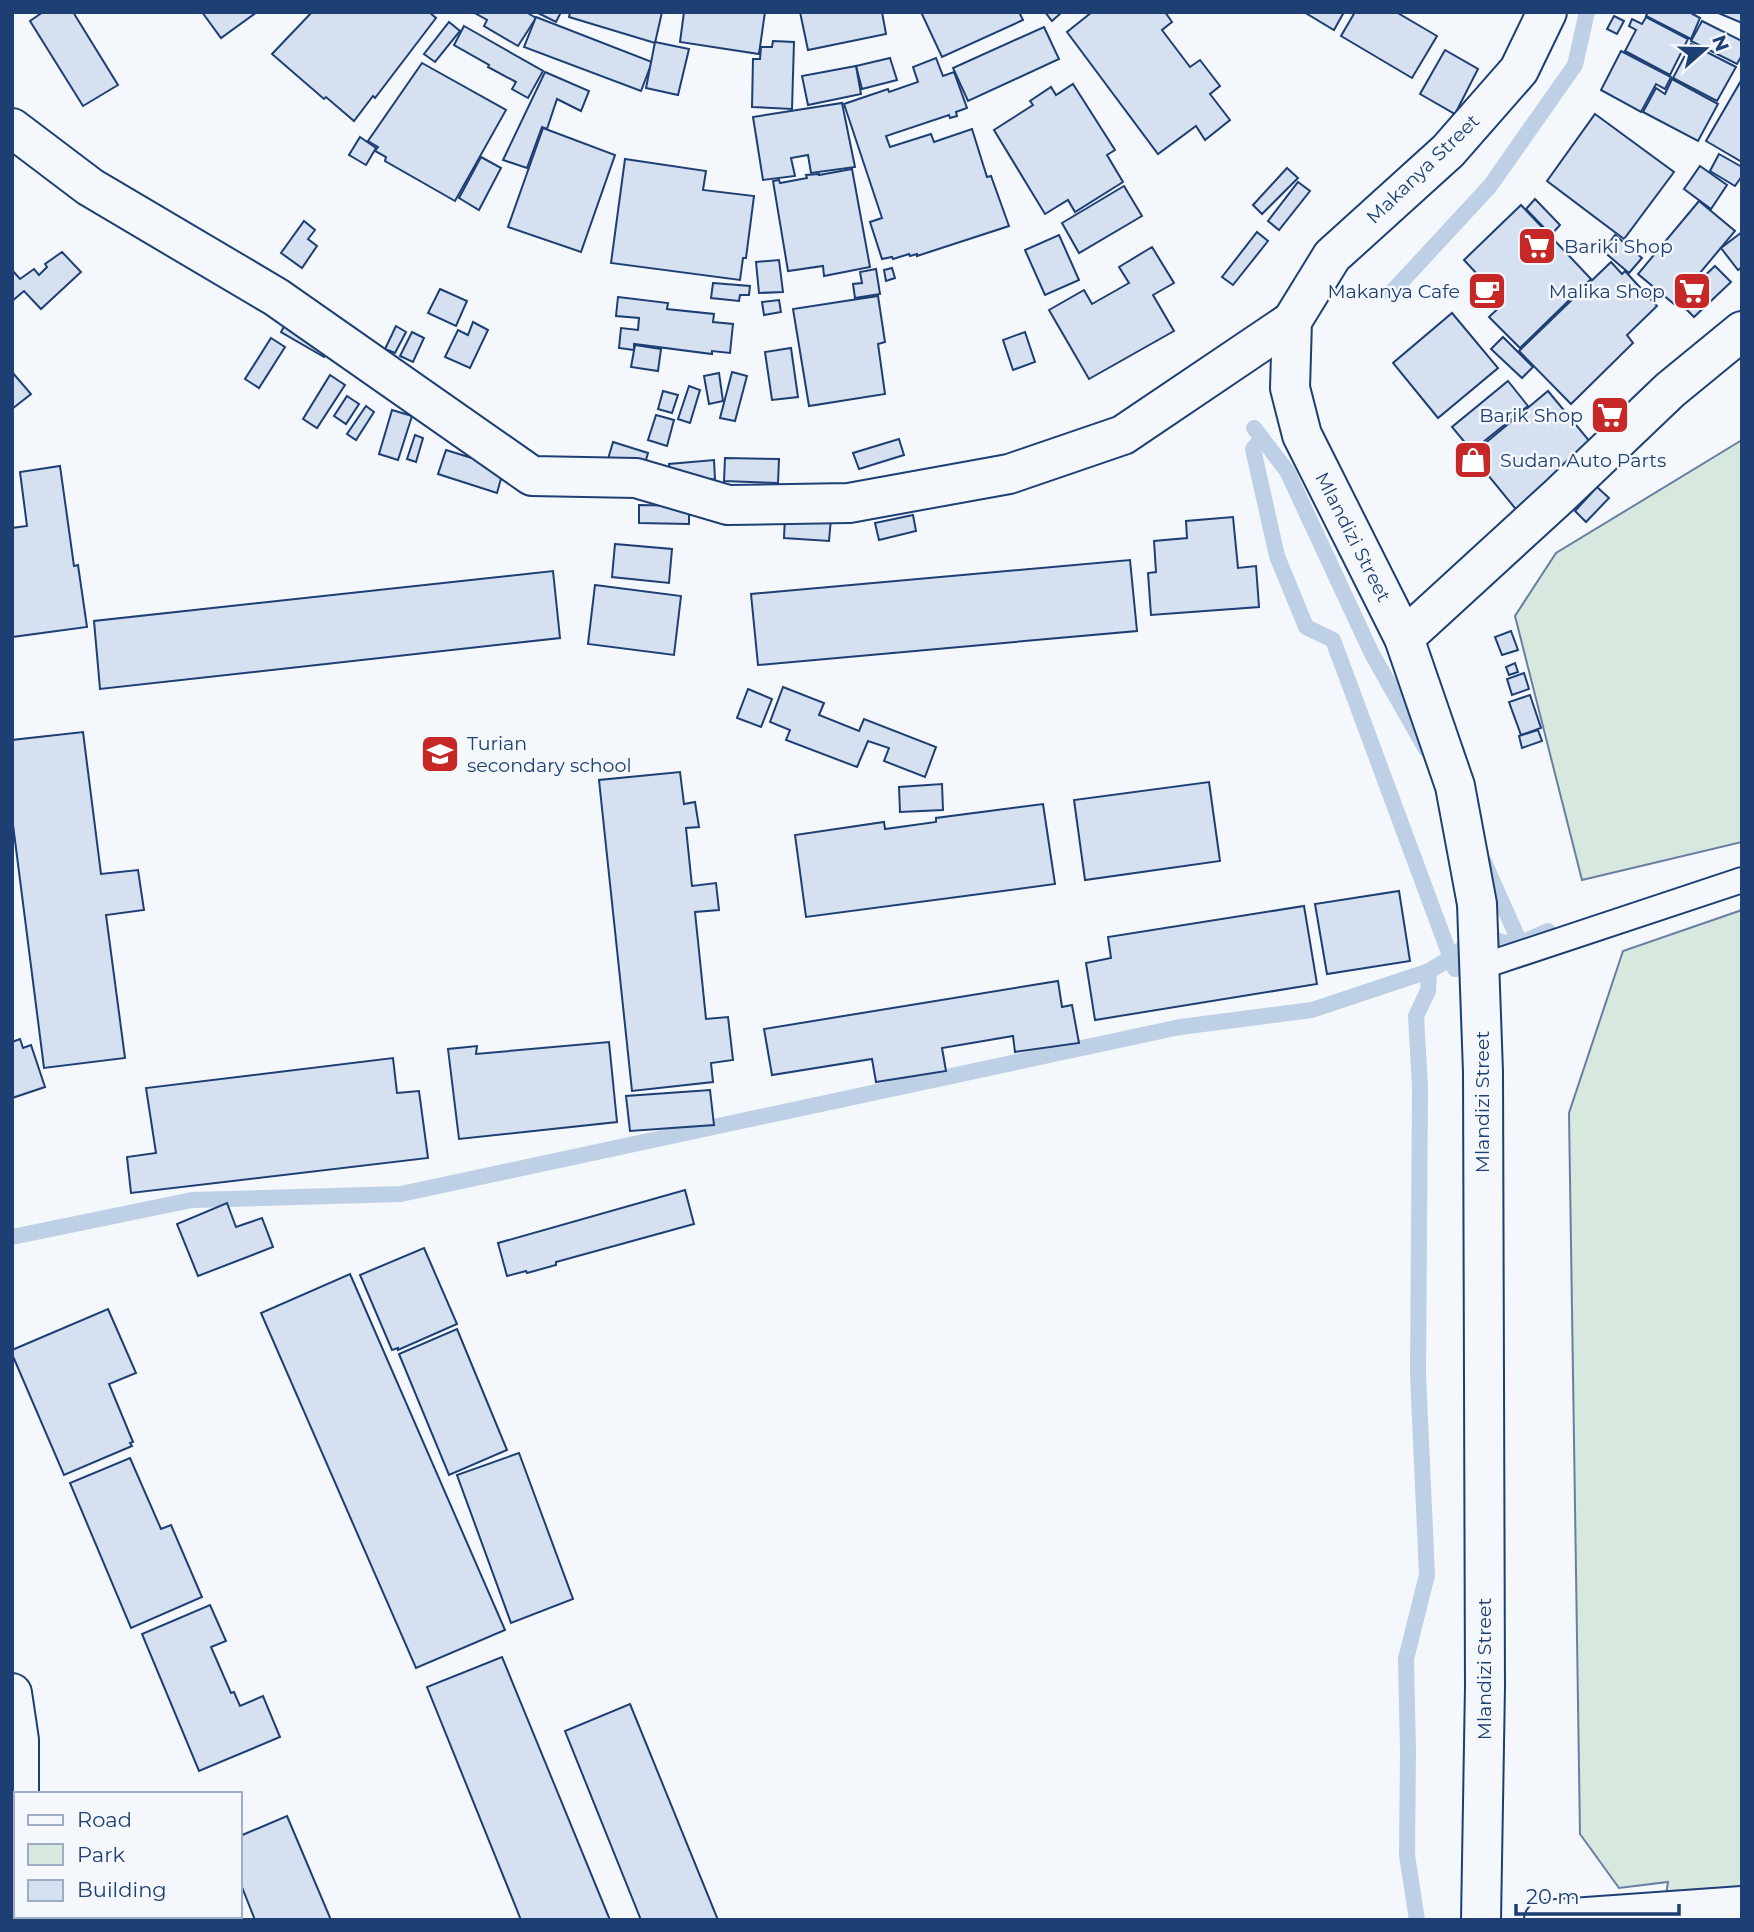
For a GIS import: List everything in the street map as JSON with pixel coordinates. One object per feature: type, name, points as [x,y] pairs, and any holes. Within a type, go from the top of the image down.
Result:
[{"type":"street","name":"Makanya Street","points":[[1292,321],[1332,256],[1448,151],[1519,70],[1546,12]]},
{"type":"street","points":[[12,128],[90,187],[276,297],[532,476],[636,478],[728,505],[849,503],[1009,474],[1123,435],[1292,321]]},
{"type":"street","name":"Mlandizi Street","points":[[1292,321],[1290,388],[1302,435],[1404,638],[1455,786],[1477,904],[1483,1072],[1485,1686],[1481,1920]]},
{"type":"street","points":[[1404,638],[1670,390],[1742,331]]},
{"type":"street","points":[[12,1693],[19,1740],[19,1792]]},
{"type":"street","points":[[1544,1920],[1742,1906]]},
{"type":"lane","points":[[1480,967],[1742,880]]},
{"type":"green space","points":[[1742,440],[1742,842],[1582,880],[1515,616],[1556,553]]},
{"type":"green space","points":[[1742,910],[1742,1920],[1662,1920],[1668,1882],[1619,1888],[1580,1834],[1569,1113],[1623,951]]},
{"type":"building","points":[[43,12],[73,12],[118,85],[83,106],[30,21]]},
{"type":"building","points":[[202,12],[257,12],[221,38]]},
{"type":"building","points":[[312,12],[429,12],[436,18],[375,98],[373,96],[354,121],[272,54]]},
{"type":"building","points":[[473,12],[526,12],[536,18],[518,46],[484,26],[487,20]]},
{"type":"building","points":[[536,12],[561,12],[556,22]]},
{"type":"building","points":[[570,12],[662,12],[655,43],[569,17]]},
{"type":"building","points":[[684,12],[765,12],[759,54],[680,42]]},
{"type":"building","points":[[800,12],[882,12],[886,34],[808,50]]},
{"type":"building","points":[[921,12],[1019,12],[1023,20],[942,57]]},
{"type":"building","points":[[1045,12],[1062,12],[1052,21]]},
{"type":"building","points":[[1092,12],[1165,12],[1172,22],[1162,30],[1190,67],[1200,60],[1220,86],[1210,94],[1230,120],[1205,140],[1196,126],[1158,154],[1067,32]]},
{"type":"building","points":[[1304,12],[1344,12],[1334,30]]},
{"type":"building","points":[[1355,12],[1396,12],[1437,36],[1412,78],[1341,36]]},
{"type":"building","points":[[1648,12],[1689,12],[1700,18],[1691,39],[1646,16]]},
{"type":"building","points":[[1716,12],[1742,12],[1742,23]]},
{"type":"building","points":[[1614,16],[1624,21],[1617,34],[1607,29]]},
{"type":"building","points":[[536,17],[652,62],[641,91],[524,47]]},
{"type":"building","points":[[1646,17],[1688,39],[1670,75],[1625,51],[1636,30],[1629,26],[1632,19],[1642,24]]},
{"type":"building","points":[[1702,21],[1742,41],[1742,55],[1737,64],[1691,41]]},
{"type":"building","points":[[449,22],[460,31],[435,62],[424,54]]},
{"type":"building","points":[[464,26],[543,71],[528,98],[512,89],[516,82],[454,45]]},
{"type":"building","points":[[1044,27],[1059,59],[968,101],[953,68]]},
{"type":"building","points":[[773,41],[794,42],[792,109],[752,107],[753,59],[760,59],[761,47],[772,47]]},
{"type":"building","points":[[655,42],[689,49],[678,95],[646,88]]},
{"type":"building","points":[[1691,44],[1736,67],[1717,101],[1673,78]]},
{"type":"building","points":[[1445,50],[1478,69],[1455,114],[1420,94]]},
{"type":"building","points":[[1621,51],[1671,77],[1665,89],[1656,84],[1641,112],[1601,90]]},
{"type":"building","points":[[890,58],[897,80],[862,89],[856,66]]},
{"type":"building","points":[[936,58],[943,76],[954,72],[967,108],[956,112],[957,116],[950,118],[949,115],[886,136],[890,147],[931,134],[934,142],[972,129],[987,177],[991,176],[1009,226],[917,256],[909,254],[882,259],[870,222],[882,218],[844,104],[918,82],[913,67]]},
{"type":"building","points":[[422,63],[506,110],[455,201],[385,161],[386,157],[375,151],[378,147],[368,141]]},
{"type":"building","points":[[856,66],[861,94],[808,105],[802,76]]},
{"type":"building","points":[[545,72],[589,91],[581,111],[557,99],[547,129],[542,127],[527,168],[503,160]]},
{"type":"building","points":[[1672,79],[1718,104],[1698,141],[1643,112],[1656,88],[1665,94]]},
{"type":"building","points":[[1742,79],[1742,162],[1706,141]]},
{"type":"building","points":[[1073,84],[1115,150],[1107,155],[1123,182],[1075,212],[1068,200],[1045,214],[994,130],[1033,105],[1030,101],[1051,87],[1056,95]]},
{"type":"building","points":[[842,103],[855,167],[811,173],[808,155],[791,158],[795,176],[763,180],[753,117]]},
{"type":"building","points":[[1595,114],[1674,172],[1624,239],[1547,181]]},
{"type":"building","points":[[543,128],[615,155],[581,252],[508,227]]},
{"type":"building","points":[[360,137],[376,148],[366,165],[349,155]]},
{"type":"building","points":[[1719,154],[1742,167],[1742,176],[1735,186],[1710,171]]},
{"type":"building","points":[[481,157],[501,168],[479,210],[459,198]]},
{"type":"building","points":[[625,159],[706,171],[703,190],[754,196],[746,258],[743,258],[740,280],[611,263]]},
{"type":"building","points":[[1700,166],[1727,185],[1711,209],[1684,189]]},
{"type":"building","points":[[1287,168],[1298,178],[1262,214],[1253,205]]},
{"type":"building","points":[[852,169],[870,267],[824,276],[823,266],[788,271],[773,181],[779,180],[780,183],[807,178],[806,175]]},
{"type":"building","points":[[1298,182],[1310,191],[1279,230],[1268,221]]},
{"type":"building","points":[[1124,186],[1142,216],[1079,253],[1062,223]]},
{"type":"building","points":[[1535,199],[1560,225],[1551,235],[1526,209]]},
{"type":"building","points":[[1699,201],[1735,231],[1674,304],[1638,274]]},
{"type":"building","points":[[1521,205],[1591,279],[1520,348],[1489,317],[1504,303],[1464,260]]},
{"type":"building","points":[[304,221],[315,230],[308,239],[317,246],[302,268],[281,253]]},
{"type":"building","points":[[1257,232],[1268,241],[1233,285],[1222,277]]},
{"type":"building","points":[[1742,232],[1742,267],[1738,270],[1721,248]]},
{"type":"building","points":[[1059,235],[1079,280],[1045,295],[1025,250]]},
{"type":"building","points":[[1615,235],[1642,258],[1629,273],[1603,251]]},
{"type":"building","points":[[1152,247],[1174,283],[1153,295],[1174,331],[1089,379],[1049,310],[1084,290],[1092,304],[1129,283],[1119,267]]},
{"type":"building","points":[[62,252],[81,272],[41,309],[24,291],[12,301],[12,270],[20,279],[34,269],[39,275],[47,267],[45,264]]},
{"type":"building","points":[[779,260],[783,292],[759,293],[756,262]]},
{"type":"building","points":[[1611,262],[1622,274],[1625,271],[1657,306],[1627,335],[1633,343],[1571,404],[1519,351]]},
{"type":"building","points":[[1715,266],[1731,282],[1694,317],[1678,301]]},
{"type":"building","points":[[892,268],[895,278],[886,281],[884,270]]},
{"type":"building","points":[[876,269],[880,294],[855,298],[853,284],[862,283],[860,272]]},
{"type":"building","points":[[713,283],[750,286],[749,295],[740,295],[739,301],[711,298]]},
{"type":"building","points":[[440,289],[467,301],[456,326],[428,313]]},
{"type":"building","points":[[878,296],[885,342],[878,344],[885,394],[809,406],[793,309]]},
{"type":"building","points":[[618,297],[668,303],[667,309],[714,314],[713,322],[733,324],[730,353],[712,351],[712,354],[634,344],[634,350],[619,348],[621,328],[638,330],[639,318],[616,316]]},
{"type":"building","points":[[779,300],[781,312],[764,315],[762,302]]},
{"type":"building","points":[[1452,313],[1498,368],[1438,418],[1393,363]]},
{"type":"building","points":[[288,319],[332,344],[324,357],[281,332]]},
{"type":"building","points":[[473,322],[488,330],[470,368],[445,357],[458,330],[468,335]]},
{"type":"building","points":[[396,326],[406,332],[395,353],[385,349]]},
{"type":"building","points":[[412,332],[424,338],[413,362],[400,356]]},
{"type":"building","points":[[1025,332],[1035,362],[1013,370],[1003,340]]},
{"type":"building","points":[[1503,337],[1533,367],[1522,378],[1491,349]]},
{"type":"building","points":[[271,338],[285,347],[259,388],[245,379]]},
{"type":"building","points":[[635,345],[661,349],[658,371],[631,367]]},
{"type":"building","points":[[791,348],[798,397],[772,400],[765,352]]},
{"type":"building","points":[[12,372],[31,394],[12,409]]},
{"type":"building","points":[[732,372],[747,376],[735,421],[720,418]]},
{"type":"building","points":[[719,373],[723,401],[709,404],[704,376]]},
{"type":"building","points":[[330,375],[345,385],[317,428],[303,419]]},
{"type":"building","points":[[1508,381],[1528,406],[1472,451],[1452,427]]},
{"type":"building","points":[[689,386],[700,390],[690,423],[678,419]]},
{"type":"building","points":[[663,391],[678,395],[672,413],[658,409]]},
{"type":"building","points":[[1548,391],[1596,449],[1519,513],[1478,463],[1484,458],[1477,450]]},
{"type":"building","points":[[347,396],[359,404],[346,424],[334,416]]},
{"type":"building","points":[[366,406],[374,412],[356,440],[347,434]]},
{"type":"building","points":[[392,410],[412,416],[398,460],[379,454]]},
{"type":"building","points":[[656,415],[674,420],[667,446],[648,440]]},
{"type":"building","points":[[415,435],[423,438],[416,462],[407,459]]},
{"type":"building","points":[[899,439],[904,455],[859,469],[853,453]]},
{"type":"building","points":[[613,442],[648,453],[643,470],[608,459]]},
{"type":"building","points":[[446,450],[504,468],[497,493],[438,474]]},
{"type":"building","points":[[725,458],[779,459],[778,483],[724,481]]},
{"type":"building","points":[[714,460],[715,479],[671,482],[669,464]]},
{"type":"building","points":[[60,466],[74,566],[78,565],[87,627],[12,637],[12,528],[27,526],[20,472]]},
{"type":"building","points":[[1597,487],[1609,498],[1586,522],[1575,511]]},
{"type":"building","points":[[639,505],[689,506],[689,524],[639,523]]},
{"type":"building","points":[[785,515],[831,518],[829,541],[784,538]]},
{"type":"building","points":[[913,515],[916,531],[879,540],[875,523]]},
{"type":"building","points":[[1233,517],[1238,568],[1256,566],[1259,607],[1151,615],[1148,573],[1156,572],[1154,541],[1187,538],[1186,521]]},
{"type":"building","points":[[615,544],[672,549],[669,583],[612,577]]},
{"type":"building","points":[[1130,560],[1137,631],[758,665],[751,594]]},
{"type":"building","points":[[553,571],[560,638],[100,689],[94,621]]},
{"type":"building","points":[[595,585],[681,596],[674,655],[588,644]]},
{"type":"building","points":[[1511,631],[1518,650],[1502,655],[1495,637]]},
{"type":"building","points":[[1515,663],[1518,672],[1509,675],[1506,667]]},
{"type":"building","points":[[1524,673],[1529,689],[1512,695],[1507,679]]},
{"type":"building","points":[[783,687],[824,703],[819,715],[859,731],[864,719],[936,747],[925,777],[884,761],[889,748],[868,741],[857,767],[786,740],[790,730],[770,722]]},
{"type":"building","points":[[748,689],[772,699],[761,727],[737,718]]},
{"type":"building","points":[[1530,695],[1541,728],[1521,735],[1509,702]]},
{"type":"building","points":[[1538,730],[1542,741],[1522,748],[1519,736]]},
{"type":"building","points":[[83,732],[101,874],[138,870],[144,910],[106,915],[125,1058],[44,1068],[12,817],[12,740]]},
{"type":"building","points":[[680,772],[684,804],[695,802],[699,827],[686,828],[692,886],[716,883],[719,910],[695,912],[706,1019],[728,1017],[733,1060],[711,1063],[713,1082],[632,1091],[599,780]]},
{"type":"building","points":[[1209,782],[1220,861],[1085,880],[1074,800]]},
{"type":"building","points":[[942,784],[943,810],[900,812],[899,787]]},
{"type":"building","points":[[1043,804],[1055,884],[806,917],[795,835],[884,822],[885,829],[936,822],[936,818]]},
{"type":"building","points":[[1399,891],[1410,961],[1327,974],[1315,904]]},
{"type":"building","points":[[1304,906],[1317,984],[1095,1020],[1086,963],[1111,958],[1108,937]]},
{"type":"building","points":[[1058,981],[1062,1007],[1072,1005],[1079,1043],[1015,1052],[1013,1036],[942,1048],[946,1071],[876,1082],[872,1059],[772,1075],[764,1029]]},
{"type":"building","points":[[20,1039],[23,1048],[31,1045],[45,1087],[12,1098],[12,1042]]},
{"type":"building","points":[[609,1042],[617,1122],[459,1139],[448,1049],[477,1046],[476,1054]]},
{"type":"building","points":[[393,1058],[397,1093],[419,1091],[428,1158],[131,1193],[127,1157],[156,1153],[146,1088]]},
{"type":"building","points":[[710,1090],[714,1125],[630,1131],[626,1096]]},
{"type":"building","points":[[685,1190],[694,1224],[556,1262],[556,1265],[507,1276],[498,1243]]},
{"type":"building","points":[[227,1203],[236,1227],[262,1218],[273,1247],[198,1276],[177,1224]]},
{"type":"building","points":[[424,1248],[457,1324],[398,1350],[392,1350],[360,1275]]},
{"type":"building","points":[[350,1274],[505,1630],[416,1668],[261,1313]]},
{"type":"building","points":[[108,1309],[136,1373],[109,1384],[133,1442],[130,1443],[132,1446],[64,1475],[12,1350]]},
{"type":"building","points":[[457,1329],[507,1450],[449,1475],[399,1354]]},
{"type":"building","points":[[519,1453],[573,1599],[511,1623],[457,1475]]},
{"type":"building","points":[[130,1458],[161,1529],[171,1525],[202,1597],[131,1628],[70,1483]]},
{"type":"building","points":[[210,1605],[226,1641],[211,1647],[231,1693],[234,1692],[240,1706],[263,1696],[280,1737],[199,1771],[142,1634]]},
{"type":"building","points":[[502,1657],[610,1920],[521,1920],[427,1687]]},
{"type":"building","points":[[630,1704],[718,1920],[641,1920],[565,1731]]},
{"type":"building","points":[[287,1816],[331,1920],[255,1920],[242,1887],[242,1835]]},
{"type":"waterway","points":[[1391,293],[1490,186],[1575,65],[1587,12]]},
{"type":"waterway","points":[[1254,428],[1287,471],[1372,654],[1426,749]]},
{"type":"waterway","points":[[1262,438],[1253,449],[1277,556],[1306,627],[1333,640],[1455,969]]},
{"type":"waterway","points":[[1484,862],[1520,943]]},
{"type":"waterway","points":[[12,1237],[192,1200],[401,1194],[1180,1027],[1312,1010],[1429,971],[1451,958],[1479,935],[1500,942],[1514,943],[1548,931]]},
{"type":"waterway","points":[[1417,1920],[1407,1855],[1406,1659],[1427,1575],[1418,1375],[1420,1087],[1416,1016],[1428,991],[1429,971]]},
{"type":"place","name":"Bariki Shop","points":[[1537,246]]},
{"type":"place","name":"Makanya Cafe","points":[[1487,291]]},
{"type":"place","name":"Malika Shop","points":[[1692,291]]},
{"type":"place","name":"Barik Shop","points":[[1610,415]]},
{"type":"place","name":"Sudan Auto Parts","points":[[1473,460]]},
{"type":"place","name":"Turian secondary school","points":[[440,754]]}]
